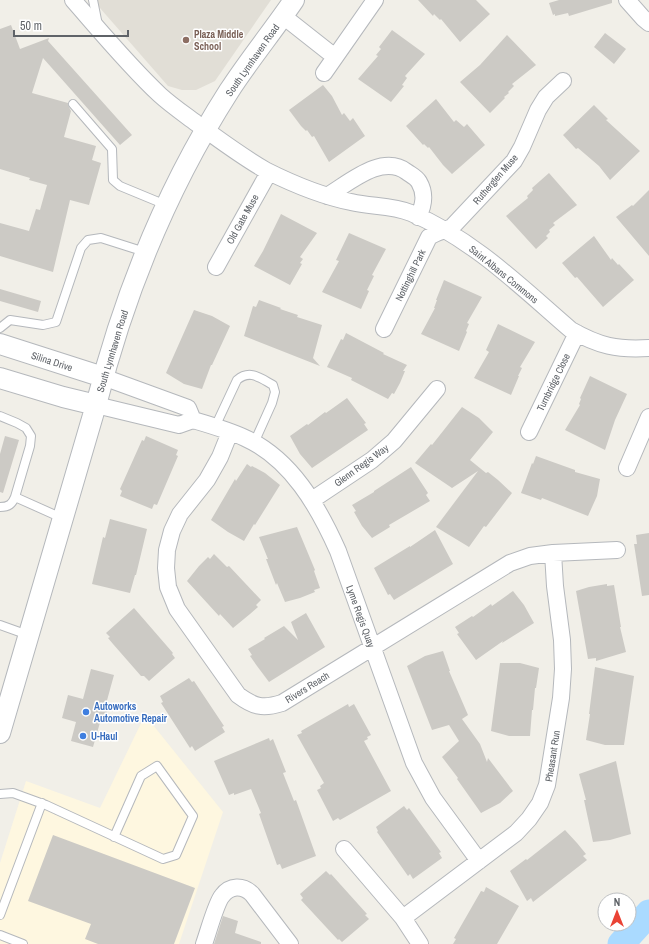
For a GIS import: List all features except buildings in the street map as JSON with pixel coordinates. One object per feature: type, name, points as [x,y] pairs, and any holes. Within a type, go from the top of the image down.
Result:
[{"type":"street","name":"Saint Albans Commons","points":[[73,0],[139,75],[161,97],[231,150],[268,172],[327,196],[352,203],[392,207],[418,216],[479,251],[577,333],[591,341],[611,347],[632,349],[649,348]]},
{"type":"street","name":"South Lynnhaven Road","points":[[0,733],[96,406],[103,377],[131,289],[145,252],[179,179],[206,130],[230,90],[294,0]]},
{"type":"street","points":[[324,73],[375,0]]},
{"type":"street","points":[[627,0],[649,23]]},
{"type":"street","points":[[283,16],[335,57]]},
{"type":"street","name":"Rutherglen Muse","points":[[445,231],[452,227],[514,161],[522,147],[538,110],[546,97],[562,81]]},
{"type":"street","points":[[327,196],[372,168],[383,165],[394,166],[405,170],[416,179],[422,187],[424,197],[423,207],[418,216]]},
{"type":"street","name":"Old Gate Muse","points":[[216,267],[268,172]]},
{"type":"street","name":"Nottinghill Park","points":[[384,329],[429,237],[436,233],[445,231]]},
{"type":"street","name":"Turnbridge Close","points":[[529,432],[577,333]]},
{"type":"street","name":"Silina Drive","points":[[0,344],[103,377]]},
{"type":"street","points":[[103,377],[188,408],[193,420]]},
{"type":"street","points":[[0,378],[96,406]]},
{"type":"street","name":"Glenn Regis Way","points":[[312,500],[372,460],[394,441],[438,389]]},
{"type":"street","name":"Lyme Regis Quay","points":[[96,406],[179,425],[193,420],[246,438],[266,450],[284,466],[312,500],[326,524],[338,551],[414,763],[433,798],[479,862]]},
{"type":"street","points":[[627,468],[649,417]]},
{"type":"street","name":"Rivers Reach","points":[[222,430],[220,456],[207,480],[180,514],[172,531],[167,550],[166,568],[168,587],[177,609],[238,695],[247,702],[260,707],[282,703],[510,562],[530,556],[553,553],[617,550]]},
{"type":"street","name":"Pheasant Run","points":[[403,918],[516,833],[529,820],[540,803],[548,785],[561,698],[562,669],[562,640],[555,586],[553,553]]},
{"type":"street","points":[[344,849],[403,918],[420,944]]},
{"type":"street","points":[[204,944],[221,897],[226,891],[232,888],[241,887],[252,894],[290,944]]},
{"type":"lane","points":[[93,0],[99,30]]},
{"type":"lane","points":[[72,104],[112,149],[113,180],[120,186],[167,205]]},
{"type":"lane","points":[[0,328],[10,320],[44,325],[56,322],[81,248],[88,240],[101,238],[145,252]]},
{"type":"lane","points":[[222,430],[237,380],[242,375],[252,374],[273,385],[275,392],[272,403],[254,443]]},
{"type":"lane","points":[[0,416],[26,428],[31,436],[30,446],[12,504],[0,507]]},
{"type":"lane","points":[[15,496],[63,519]]},
{"type":"lane","points":[[0,626],[28,635]]},
{"type":"lane","points":[[0,794],[13,793],[42,803],[114,837],[163,859],[176,855],[193,816],[157,766],[141,776],[114,837]]},
{"type":"lane","points":[[0,915],[42,803]]},
{"type":"lane","points":[[0,935],[23,944]]},
{"type":"shaded area","name":"Plaza Middle School","points":[[93,0],[271,0],[215,81],[196,90],[182,90],[168,86]]},
{"type":"shaded area","points":[[145,715],[223,812],[179,944],[0,944],[0,863],[26,781],[100,808]]},
{"type":"waterway","points":[[621,944],[649,913]]},
{"type":"place","name":"Plaza Middle School","points":[[186,40]]},
{"type":"place","name":"Autoworks Automotive Repair","points":[[86,712]]},
{"type":"place","name":"U-Haul","points":[[83,736]]}]
